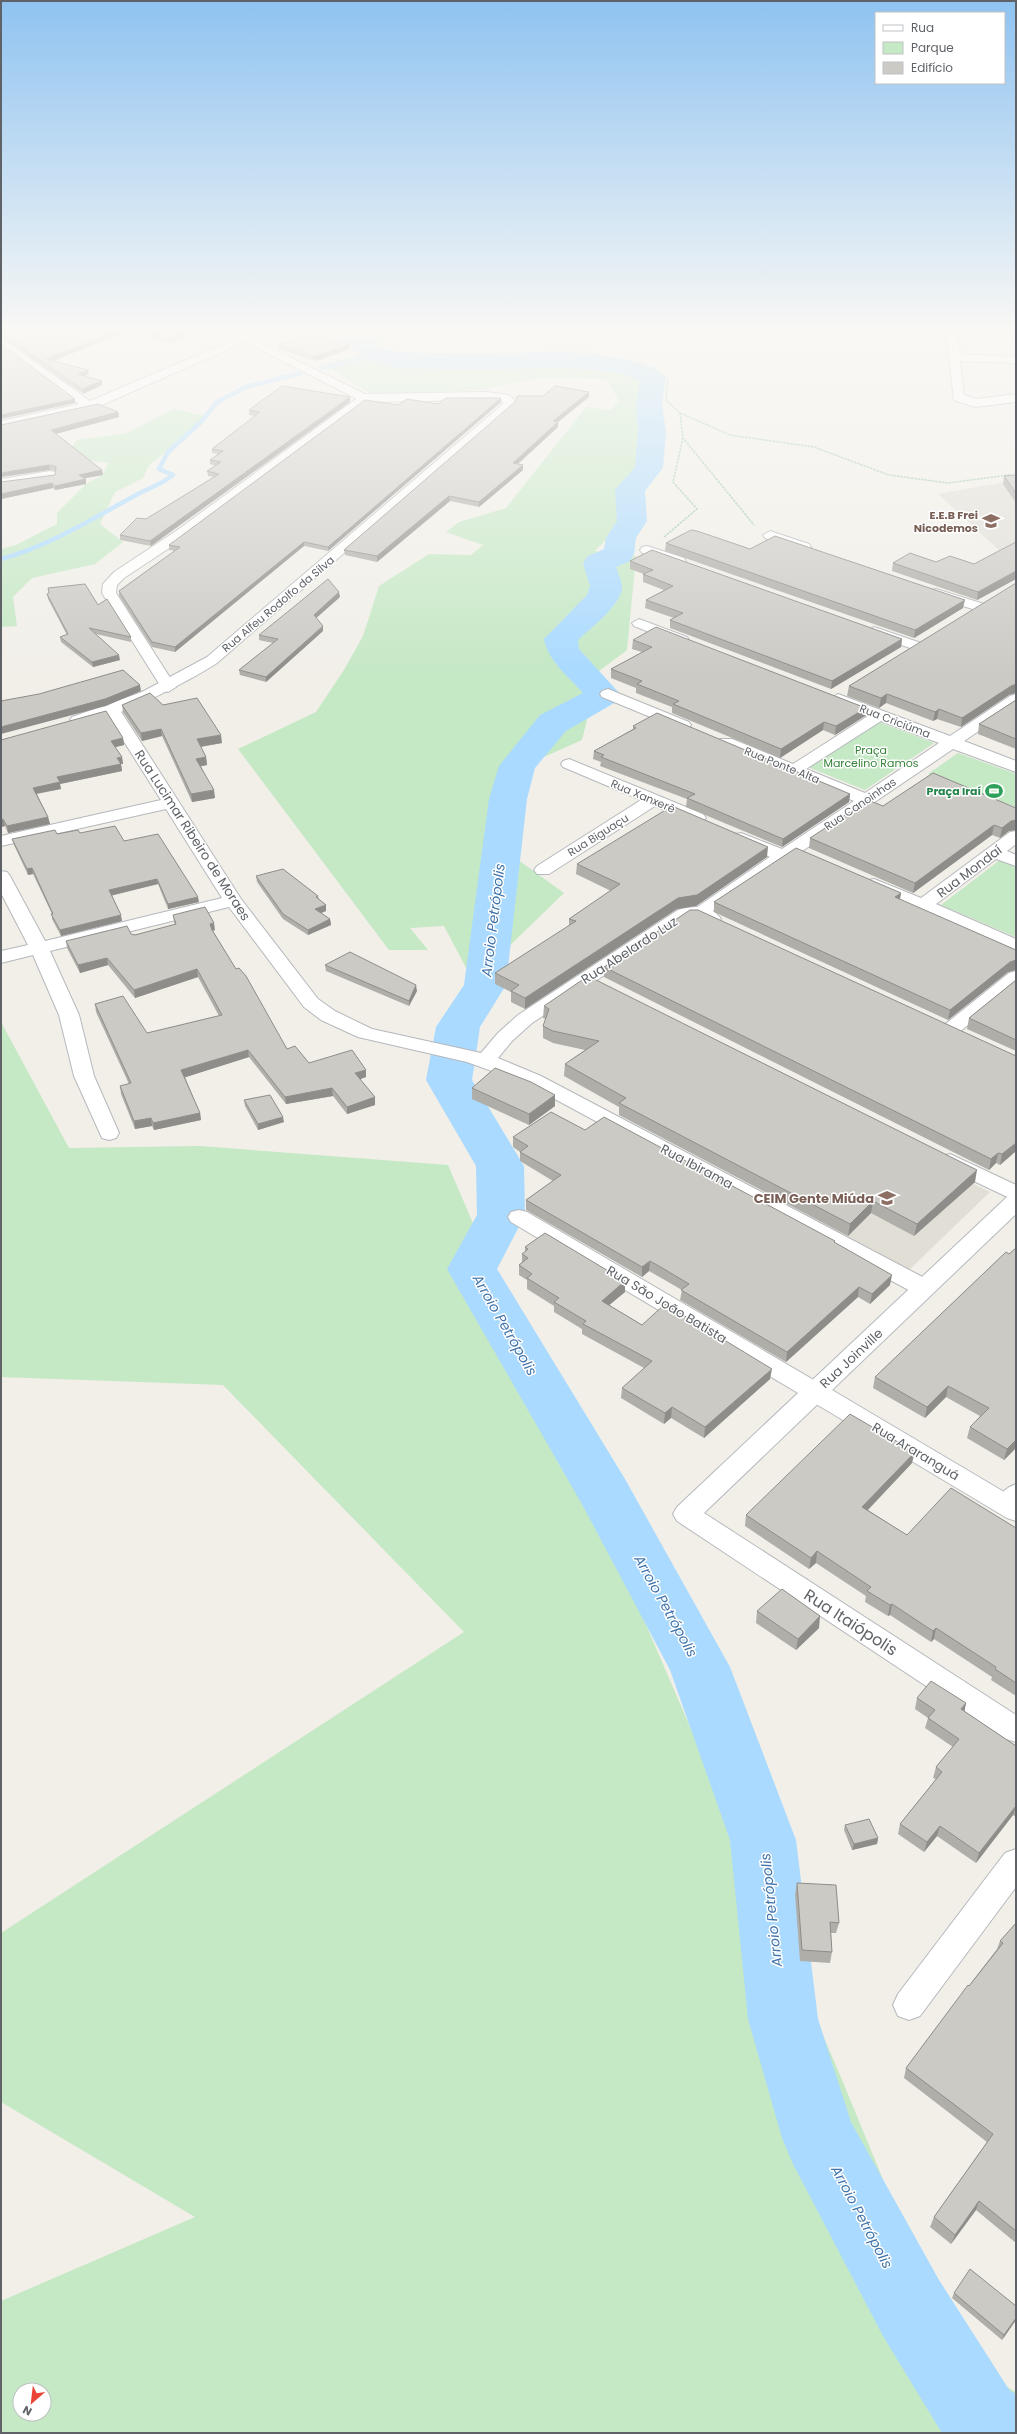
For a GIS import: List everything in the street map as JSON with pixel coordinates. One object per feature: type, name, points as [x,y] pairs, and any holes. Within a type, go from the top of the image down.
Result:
[{"type":"street","points":[[168,687],[109,593],[110,584],[119,575],[181,534],[298,447]]},
{"type":"street","name":"Rua Alfeu Rodolfo da Silva","points":[[61,725],[112,710],[168,687],[212,660],[461,447]]},
{"type":"street","points":[[1,484],[50,475]]},
{"type":"street","points":[[770,535],[814,550]]},
{"type":"street","points":[[647,550],[692,566]]},
{"type":"street","points":[[926,589],[985,604],[961,618]]},
{"type":"street","points":[[639,623],[699,646]]},
{"type":"street","points":[[864,627],[922,642],[897,657]]},
{"type":"street","name":"Rua Criciúma","points":[[834,693],[880,715],[1016,767]]},
{"type":"street","name":"Rua Ponte Alta","points":[[608,694],[866,800]]},
{"type":"street","name":"Rua Canoinhas","points":[[788,852],[1016,699]]},
{"type":"street","name":"Rua Lucimar Ribeiro de Moraes","points":[[112,710],[233,901],[311,1002],[326,1015],[346,1026],[369,1035],[475,1058]]},
{"type":"street","points":[[794,770],[880,715]]},
{"type":"street","name":"Rua Xanxerê","points":[[569,764],[718,828],[788,852],[814,859]]},
{"type":"street","name":"Rua Biguaçu","points":[[543,870],[653,800]]},
{"type":"street","points":[[1,841],[170,803]]},
{"type":"street","name":"Rua Mondaí","points":[[923,905],[1016,836]]},
{"type":"street","name":"Rua Abelardo Luz","points":[[475,1058],[505,1037],[525,1020],[684,914],[699,912],[788,852]]},
{"type":"street","points":[[994,852],[1016,861]]},
{"type":"street","points":[[1,876],[39,948],[69,1015],[84,1076],[109,1134]]},
{"type":"street","points":[[858,877],[1016,946]]},
{"type":"street","points":[[1,957],[233,901]]},
{"type":"street","points":[[699,912],[728,926]]},
{"type":"street","points":[[970,1040],[943,1027],[1016,977]]},
{"type":"street","points":[[587,978],[608,988]]},
{"type":"street","name":"Rua Ibirama","points":[[475,1058],[510,1070],[562,1094],[924,1288]]},
{"type":"street","points":[[932,1152],[1016,1194]]},
{"type":"street","name":"Rua Joinville","points":[[686,1514],[1016,1201]]},
{"type":"street","name":"Rua São João Batista","points":[[519,1216],[815,1392]]},
{"type":"street","name":"Rua Araranguá","points":[[815,1392],[1013,1503]]},
{"type":"street","name":"Rua Itaiópolis","points":[[686,1514],[1016,1730]]},
{"type":"street","points":[[909,2005],[1016,1863]]},
{"type":"path","points":[[647,550],[697,509],[673,482],[681,447]]},
{"type":"path","points":[[690,447],[756,527],[770,535]]},
{"type":"path","points":[[811,447],[889,475],[948,484],[1009,475],[1016,476]]},
{"type":"shaded area","name":"E.E.B Frei Nicodemos","points":[[1016,480],[1016,548],[999,550],[938,494]]},
{"type":"shaded area","name":"CEIM Gente Miúda","points":[[867,1132],[990,1192],[909,1270],[784,1205]]},
{"type":"green space","points":[[72,447],[172,447],[149,465],[143,478],[115,492],[100,524],[123,542],[95,564],[32,578],[13,597],[17,626],[1,627],[1,549],[16,545],[57,524],[57,513],[86,484],[103,475],[108,463],[63,457]]},
{"type":"green space","points":[[555,447],[644,447],[636,479],[623,491],[624,521],[595,551],[636,556],[627,650],[599,671],[582,740],[528,764],[514,857],[564,893],[473,981],[444,926],[410,928],[428,950],[389,950],[238,749],[316,712],[344,670],[363,636],[379,586],[429,554],[471,555],[483,545],[446,532],[459,522],[506,508]]},
{"type":"green space","name":"Praça Marcelino Ramos","points":[[879,722],[934,743],[865,790],[808,767]]},
{"type":"green space","name":"Praça Iraí","points":[[958,753],[1016,774],[1016,807],[928,774]]},
{"type":"green space","points":[[1000,860],[1016,866],[1016,937],[941,905]]},
{"type":"green space","points":[[1,1022],[69,1148],[200,1146],[448,1165],[840,2075],[957,2359],[1016,2392],[1016,2433],[1,2433],[1,2301],[195,2217],[1,2102],[1,1933],[464,1632],[223,1385],[1,1377]]},
{"type":"building","points":[[1,447],[72,447],[102,470],[79,475],[86,479],[55,486],[52,483],[1,494],[1,482],[55,475],[56,467],[49,465],[1,473]]},
{"type":"building","points":[[215,447],[281,447],[150,541],[120,535],[137,518],[146,519],[219,474],[207,471],[221,462],[210,460],[223,451],[212,449]]},
{"type":"building","points":[[302,447],[445,447],[328,547],[304,542],[175,647],[152,642],[119,591],[180,547],[169,545]]},
{"type":"building","points":[[463,447],[531,447],[513,463],[523,465],[479,502],[449,496],[377,556],[344,550]]},
{"type":"building","points":[[1016,475],[1016,493],[1004,476]]},
{"type":"building","points":[[691,530],[750,549],[775,536],[965,600],[915,630],[666,543]]},
{"type":"building","points":[[1016,542],[1016,571],[978,592],[893,563],[910,553],[936,562],[950,556],[974,564]]},
{"type":"building","points":[[652,550],[902,639],[832,681],[670,620],[683,613],[646,600],[673,586],[643,574],[653,570],[630,561]]},
{"type":"building","points":[[328,579],[339,592],[314,615],[323,626],[266,677],[239,670],[278,639],[259,635]]},
{"type":"building","points":[[1016,583],[1016,684],[962,718],[939,709],[935,712],[887,694],[881,698],[849,686]]},
{"type":"building","points":[[85,584],[98,605],[107,599],[131,637],[89,628],[119,655],[92,662],[60,637],[68,634],[47,594],[49,593],[48,588]]},
{"type":"building","points":[[656,627],[866,708],[836,726],[824,722],[781,749],[673,704],[679,701],[637,684],[642,681],[611,669],[652,647],[633,640]]},
{"type":"building","points":[[123,670],[140,685],[105,699],[1,727],[1,701],[39,694]]},
{"type":"building","points":[[150,693],[163,705],[197,698],[221,735],[197,739],[206,757],[196,759],[214,790],[191,794],[161,729],[141,733],[122,705]]},
{"type":"building","points":[[1016,700],[1016,739],[979,724]]},
{"type":"building","points":[[106,711],[123,738],[111,741],[122,757],[117,758],[121,764],[57,777],[60,782],[33,788],[48,817],[7,826],[3,819],[1,820],[1,740]]},
{"type":"building","points":[[657,713],[850,794],[783,839],[687,798],[695,794],[601,757],[604,755],[594,751],[636,728],[633,726]]},
{"type":"building","points":[[933,773],[1016,808],[1016,820],[1011,821],[1002,828],[994,825],[915,883],[810,838],[868,800],[883,806]]},
{"type":"building","points":[[672,806],[768,847],[697,895],[678,898],[525,998],[511,991],[519,985],[495,973],[576,921],[569,919],[620,884],[577,864]]},
{"type":"building","points":[[115,826],[124,841],[158,834],[198,897],[168,904],[157,879],[109,890],[121,915],[60,930],[51,914],[53,914],[32,868],[27,869],[12,839],[55,830],[57,834],[78,830],[80,833]]},
{"type":"building","points":[[796,848],[901,893],[895,897],[1016,950],[1016,960],[1010,962],[950,1010],[714,902]]},
{"type":"building","points":[[283,869],[318,896],[316,897],[326,905],[315,909],[330,919],[308,930],[283,914],[256,876]]},
{"type":"building","points":[[205,907],[214,923],[210,924],[212,930],[236,969],[239,968],[246,976],[287,1049],[295,1046],[309,1063],[352,1050],[366,1070],[355,1073],[375,1097],[347,1107],[332,1088],[285,1097],[248,1050],[181,1070],[200,1113],[153,1123],[151,1118],[134,1121],[120,1086],[131,1083],[95,1004],[123,996],[147,1033],[222,1015],[197,969],[134,990],[107,958],[78,965],[66,941],[127,926],[131,934],[135,935],[176,924],[173,915]]},
{"type":"building","points":[[690,910],[698,910],[1016,1056],[1016,1143],[1002,1154],[998,1153],[991,1159],[604,967]]},
{"type":"building","points":[[350,952],[416,985],[409,1001],[325,965]]},
{"type":"building","points":[[588,976],[977,1170],[917,1224],[873,1201],[850,1224],[619,1103],[626,1098],[565,1064],[599,1041],[553,1031],[543,1026],[549,1009],[544,1006]]},
{"type":"building","points":[[1016,980],[1016,1040],[969,1018]]},
{"type":"building","points":[[495,1068],[531,1082],[555,1095],[529,1114],[472,1088]]},
{"type":"building","points":[[270,1095],[283,1117],[258,1124],[244,1100]]},
{"type":"building","points":[[551,1112],[585,1130],[604,1117],[835,1241],[834,1242],[892,1275],[872,1294],[859,1287],[787,1352],[681,1290],[689,1284],[664,1269],[650,1261],[642,1267],[526,1200],[561,1175],[520,1152],[528,1146],[513,1137]]},
{"type":"building","points":[[545,1233],[625,1281],[602,1301],[642,1325],[665,1304],[772,1369],[705,1427],[672,1407],[665,1413],[622,1388],[652,1361],[583,1324],[586,1321],[554,1302],[559,1298],[527,1278],[532,1274],[519,1265],[528,1258],[522,1254],[528,1249],[525,1247]]},
{"type":"building","points":[[1016,1248],[1016,1440],[1007,1449],[970,1427],[989,1408],[948,1386],[927,1407],[875,1377],[1006,1252],[1009,1254]]},
{"type":"building","points":[[850,1414],[915,1452],[862,1507],[907,1535],[951,1488],[1016,1528],[1016,1683],[995,1669],[996,1667],[936,1628],[933,1631],[892,1604],[890,1605],[867,1591],[871,1587],[817,1551],[811,1558],[746,1515]]},
{"type":"building","points":[[782,1589],[820,1616],[798,1639],[757,1611]]},
{"type":"building","points":[[931,1681],[966,1703],[961,1709],[1016,1746],[1016,1806],[979,1853],[940,1826],[927,1842],[900,1824],[942,1772],[936,1767],[959,1739],[928,1718],[935,1710],[917,1698]]},
{"type":"building","points":[[869,1819],[878,1838],[854,1844],[845,1825]]},
{"type":"building","points":[[797,1883],[836,1885],[839,1923],[830,1922],[832,1952],[802,1950]]},
{"type":"building","points":[[1016,1923],[1016,2231],[979,2201],[955,2235],[934,2217],[993,2134],[906,2068],[968,1985],[969,1986],[1003,1943],[1000,1941]]},
{"type":"building","points":[[970,2269],[1016,2306],[1016,2318],[1004,2335],[954,2293]]},
{"type":"waterway","points":[[1,559],[19,554],[53,539],[141,492],[163,482],[173,475],[159,469],[168,452],[174,447]]},
{"type":"waterway","name":"Arroio Petrópolis","points":[[651,447],[649,468],[630,490],[632,521],[621,538],[619,554],[599,563],[606,586],[605,592],[588,614],[561,639],[563,651],[604,695],[553,723],[517,766],[508,799],[485,985],[458,1027],[449,1080],[500,1166],[501,1215],[472,1269],[605,1494],[699,1667],[763,1840],[783,2019],[819,2138],[911,2308],[983,2423],[1012,2433]]},
{"type":"place","name":"E.E.B Frei Nicodemos","points":[[991,521]]},
{"type":"place","name":"Praça Iraí","points":[[994,791]]},
{"type":"place","name":"CEIM Gente Miúda","points":[[887,1198]]}]
